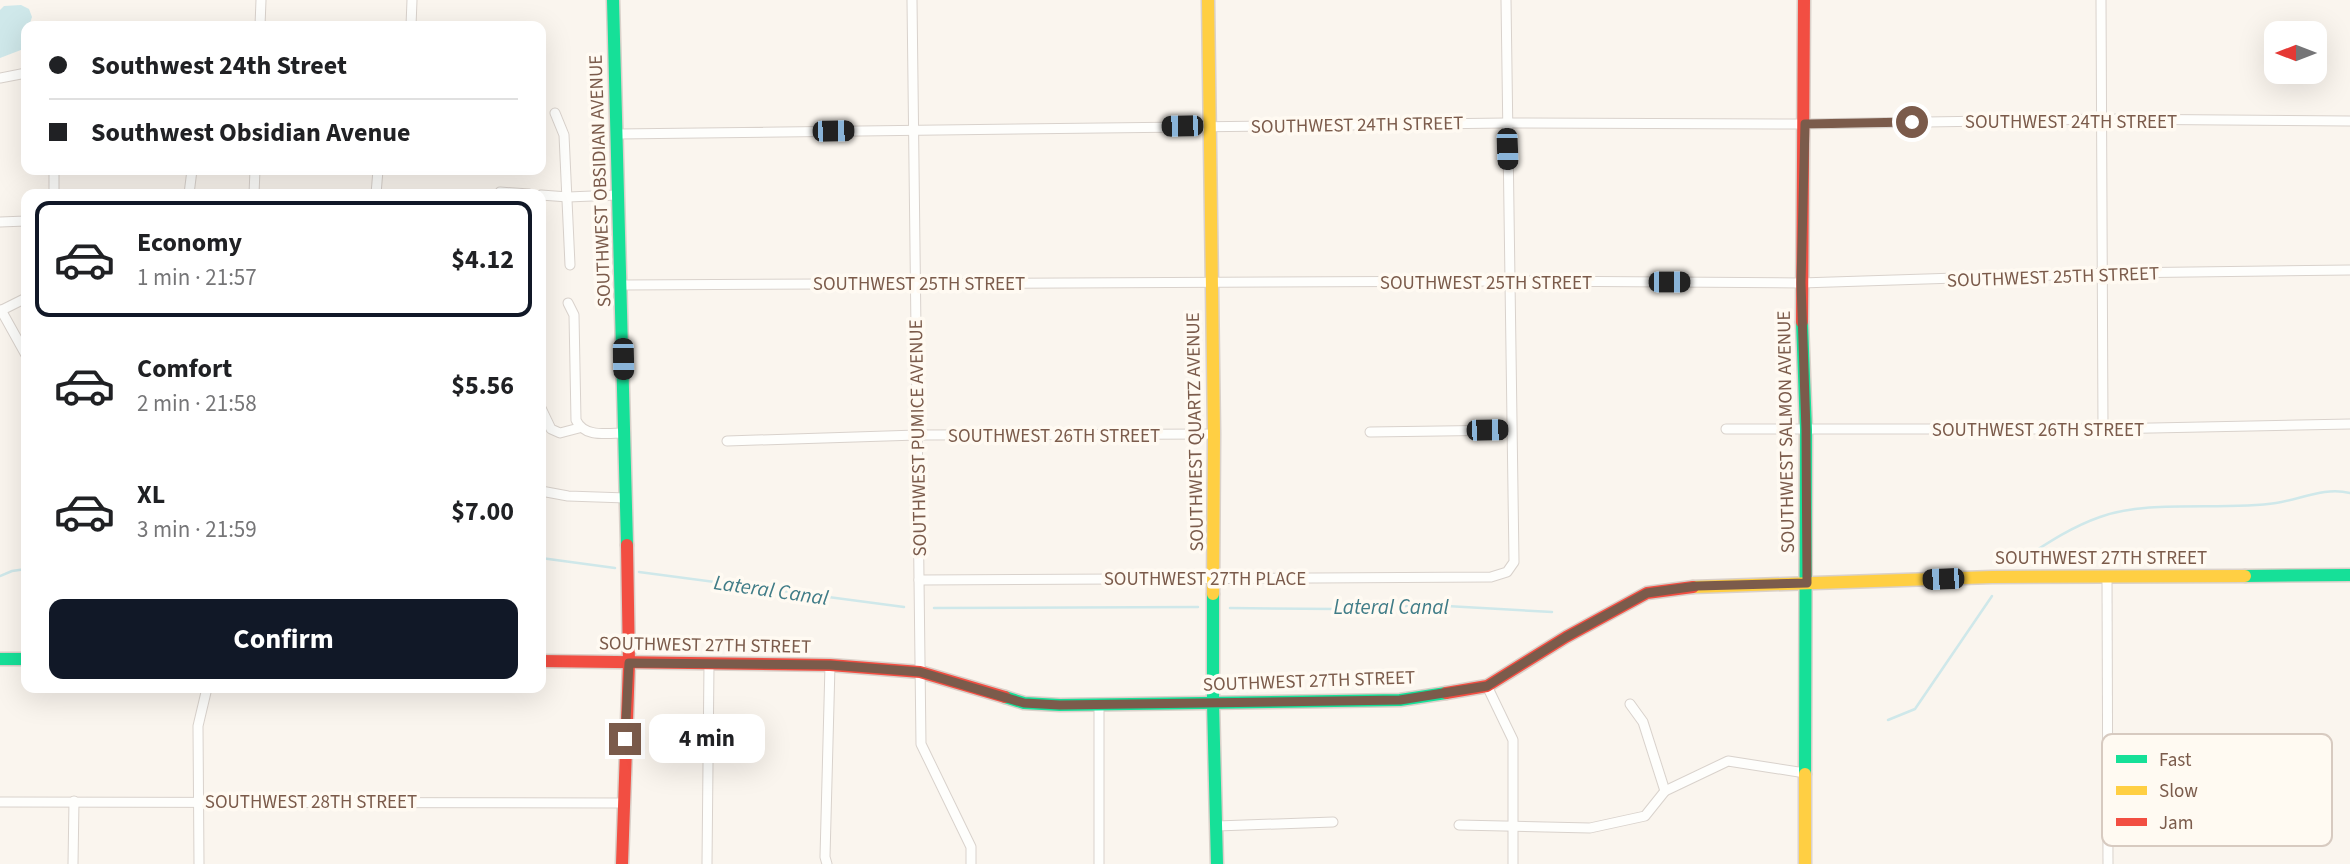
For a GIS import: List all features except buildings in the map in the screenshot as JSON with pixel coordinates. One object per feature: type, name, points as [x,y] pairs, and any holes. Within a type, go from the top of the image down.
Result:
[{"type":"main road","name":"SOUTHWEST OBSIDIAN AVENUE","points":[[613,0],[617,195],[622,285],[629,663],[622,864]]},
{"type":"main road","name":"SOUTHWEST QUARTZ AVENUE","points":[[1208,0],[1214,434],[1213,703],[1217,864]]},
{"type":"main road","name":"SOUTHWEST SALMON AVENUE","points":[[1804,0],[1805,124],[1801,283],[1806,430],[1805,864]]},
{"type":"main road","name":"SOUTHWEST 27TH STREET","points":[[546,661],[830,665],[920,672],[1024,703],[1400,700],[1487,686],[1566,637],[1647,593],[1697,586],[2107,576],[2350,575]]},
{"type":"main road","points":[[0,659],[21,659]]},
{"type":"street","points":[[260,21],[261,0]]},
{"type":"street","points":[[411,21],[412,0]]},
{"type":"street","name":"SOUTHWEST PUMICE AVENUE","points":[[912,0],[921,744],[971,847],[971,864]]},
{"type":"street","points":[[1370,432],[1511,430],[1506,0]]},
{"type":"street","points":[[2101,0],[2103,429]]},
{"type":"street","points":[[0,78],[21,74]]},
{"type":"street","points":[[555,113],[564,135],[570,265]]},
{"type":"street","name":"SOUTHWEST 24TH STREET","points":[[617,134],[1506,123],[1805,124],[2101,119],[2350,121]]},
{"type":"street","points":[[546,195],[617,195]]},
{"type":"street","points":[[0,222],[21,221]]},
{"type":"street","name":"SOUTHWEST 25TH STREET","points":[[622,285],[1510,281],[1801,283],[2350,270]]},
{"type":"street","points":[[21,300],[0,311],[21,347]]},
{"type":"street","points":[[568,303],[574,315],[576,420],[579,428],[588,433],[625,433]]},
{"type":"street","points":[[546,418],[551,429],[560,433],[579,428]]},
{"type":"street","name":"SOUTHWEST 26TH STREET","points":[[1726,429],[2103,429],[2350,424]]},
{"type":"street","name":"SOUTHWEST 27TH PLACE","points":[[919,580],[1491,577],[1507,572],[1514,562],[1511,430]]},
{"type":"street","name":"SOUTHWEST 26TH STREET","points":[[727,441],[917,435],[1214,434]]},
{"type":"street","points":[[546,492],[568,496],[626,498]]},
{"type":"street","points":[[2107,576],[2108,734]]},
{"type":"street","points":[[707,864],[709,664]]},
{"type":"street","points":[[827,864],[825,857],[830,665]]},
{"type":"street","points":[[1487,686],[1513,740],[1513,864]]},
{"type":"street","points":[[199,864],[198,726],[206,693]]},
{"type":"street","points":[[1099,704],[1099,864]]},
{"type":"street","points":[[1630,704],[1643,722],[1665,791]]},
{"type":"street","points":[[1459,825],[1590,828],[1645,816],[1665,791],[1728,761],[1805,773]]},
{"type":"street","name":"SOUTHWEST 28TH STREET","points":[[0,802],[623,803]]},
{"type":"street","points":[[73,864],[74,802]]},
{"type":"street","points":[[1217,826],[1332,822]]},
{"type":"street","points":[[2108,846],[2108,864]]},
{"type":"water","points":[[21,5],[29,9],[32,17],[31,21],[21,21],[21,50],[0,58],[0,10],[4,6]]},
{"type":"waterway","points":[[2020,561],[2079,526],[2119,512],[2141,508],[2255,505],[2322,492],[2350,493]]},
{"type":"waterway","name":"Lateral Canal","points":[[546,559],[615,568]]},
{"type":"waterway","name":"Lateral Canal","points":[[0,576],[21,570]]},
{"type":"waterway","name":"Lateral Canal","points":[[639,572],[904,607]]},
{"type":"waterway","points":[[1888,720],[1915,709],[1992,596]]},
{"type":"waterway","name":"Lateral Canal","points":[[1230,608],[1336,609],[1429,605],[1552,612]]},
{"type":"waterway","name":"Lateral Canal","points":[[934,608],[1198,607]]},
{"type":"traffic: fast","points":[[613,0],[627,545]]},
{"type":"traffic: fast","points":[[1802,322],[1806,430],[1805,774]]},
{"type":"traffic: fast","points":[[2245,576],[2350,575]]},
{"type":"traffic: fast","points":[[1213,594],[1217,864]]},
{"type":"traffic: fast","points":[[0,659],[21,659]]},
{"type":"traffic: fast","points":[[1005,697],[1024,703],[1060,705],[1400,700],[1446,693]]},
{"type":"traffic: slow","points":[[1208,0],[1214,434],[1213,594]]},
{"type":"traffic: slow","points":[[1693,587],[1992,577],[2245,576]]},
{"type":"traffic: slow","points":[[1805,774],[1805,864]]},
{"type":"traffic: jam","points":[[1802,322],[1804,0]]},
{"type":"traffic: jam","points":[[622,864],[629,663],[627,545]]},
{"type":"traffic: jam","points":[[1446,693],[1487,686],[1566,637],[1647,593],[1693,587]]},
{"type":"traffic: jam","points":[[546,661],[830,665],[920,672],[1005,697]]},
{"type":"route","points":[[625,739],[629,663],[830,665],[920,672],[1024,703],[1060,705],[1400,700],[1487,686],[1566,637],[1647,593],[1697,586],[1807,583],[1801,283],[1805,124],[1912,122]]}]
